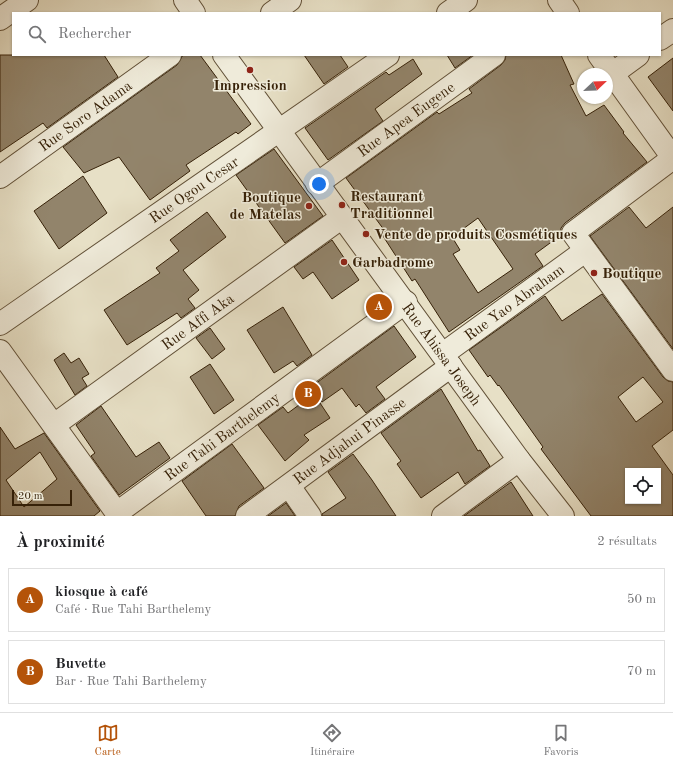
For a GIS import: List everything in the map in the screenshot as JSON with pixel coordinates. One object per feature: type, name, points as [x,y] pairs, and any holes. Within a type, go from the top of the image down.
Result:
[{"type":"street","points":[[0,19],[27,0]]},
{"type":"street","points":[[185,0],[193,12]]},
{"type":"street","points":[[273,12],[290,0]]},
{"type":"street","points":[[449,12],[466,0]]},
{"type":"street","points":[[661,38],[673,30]]},
{"type":"street","name":"Rue Soro Adama","points":[[0,176],[169,56]]},
{"type":"street","name":"Rue Ahissa Joseph","points":[[225,56],[341,218],[406,302],[561,516]]},
{"type":"street","name":"Rue Ogou Cesar","points":[[0,324],[387,56]]},
{"type":"street","name":"Rue Apea Eugene","points":[[317,184],[493,56]]},
{"type":"street","points":[[600,56],[608,68]]},
{"type":"street","points":[[613,73],[637,56]]},
{"type":"street","points":[[613,75],[673,158],[573,234],[673,370]]},
{"type":"street","name":"Rue Affi Aka","points":[[54,426],[341,218]]},
{"type":"street","name":"Rue Yao Abraham","points":[[447,360],[585,251]]},
{"type":"street","name":"Rue Tahi Barthelemy","points":[[118,515],[406,302]]},
{"type":"street","points":[[0,351],[118,515]]},
{"type":"street","name":"Rue Adjahui Pinasse","points":[[247,516],[289,486],[447,360]]},
{"type":"street","points":[[443,516],[519,460]]},
{"type":"street","points":[[289,486],[310,516]]},
{"type":"building","points":[[0,55],[105,56],[118,77],[47,128],[43,123],[0,152]]},
{"type":"building","points":[[182,56],[201,56],[251,124],[238,134],[236,132],[186,165],[190,171],[150,200],[119,157],[84,173],[63,147],[177,65]]},
{"type":"building","points":[[305,56],[341,56],[348,67],[324,84]]},
{"type":"building","points":[[448,56],[472,56],[455,68]]},
{"type":"building","points":[[506,56],[561,56],[574,84],[570,85],[577,99],[577,104],[580,104],[586,116],[604,105],[624,132],[623,133],[647,162],[565,223],[561,228],[561,235],[535,254],[543,266],[449,332],[415,279],[412,281],[383,236],[387,234],[346,178],[437,112],[439,114],[472,93],[469,89],[501,65]],"holes":[[[478,218],[513,269],[478,293],[453,254],[460,250],[452,237]]]},
{"type":"building","points":[[673,58],[673,111],[648,77]]},
{"type":"building","points":[[413,59],[422,74],[375,109],[383,121],[328,160],[305,128],[386,72],[389,75]]},
{"type":"building","points":[[274,149],[323,216],[285,243],[236,175]]},
{"type":"building","points":[[83,176],[107,213],[59,249],[34,211]]},
{"type":"building","points":[[629,207],[646,228],[673,207],[673,349],[590,236]]},
{"type":"building","points":[[207,212],[226,237],[183,270],[199,290],[188,299],[195,308],[181,318],[177,313],[127,345],[104,310],[160,273],[156,268],[179,251],[170,240]]},
{"type":"building","points":[[332,240],[359,280],[332,299],[313,272],[303,279],[294,267]]},
{"type":"building","points":[[602,294],[663,377],[668,381],[673,382],[673,430],[652,446],[673,475],[673,516],[591,516],[541,449],[543,447],[499,385],[498,386],[490,375],[488,377],[469,350],[545,296],[562,321]],"holes":[[[643,377],[663,402],[636,422],[618,397]]]},
{"type":"building","points":[[283,307],[312,355],[297,366],[293,361],[274,373],[247,330]]},
{"type":"building","points":[[394,326],[416,357],[376,387],[385,399],[366,413],[359,404],[356,407],[342,388],[322,402],[311,387]]},
{"type":"building","points":[[210,328],[225,349],[212,359],[196,338]]},
{"type":"building","points":[[64,353],[71,363],[79,358],[89,374],[82,378],[87,386],[75,395],[54,360]]},
{"type":"building","points":[[210,364],[234,400],[214,414],[190,377]]},
{"type":"building","points":[[441,389],[478,451],[480,450],[490,466],[465,484],[458,472],[421,498],[397,464],[401,461],[381,433]]},
{"type":"building","points":[[314,394],[330,418],[304,435],[309,440],[285,461],[258,425],[283,407],[288,413]]},
{"type":"building","points":[[101,406],[136,457],[159,442],[170,458],[119,495],[91,456],[95,453],[76,425]]},
{"type":"building","points":[[0,427],[15,449],[44,433],[100,511],[94,516],[0,516]],"holes":[[[40,452],[57,479],[24,507],[6,480]]]},
{"type":"building","points":[[232,444],[264,488],[239,506],[235,516],[206,516],[182,481]]},
{"type":"building","points":[[353,454],[396,516],[322,516],[322,514],[346,498],[328,472]]},
{"type":"building","points":[[511,482],[533,516],[464,516]]},
{"type":"building","points":[[286,503],[295,516],[268,516]]},
{"type":"place","name":"Impression","points":[[250,70]]},
{"type":"place","name":"Restaurant Traditionnel","points":[[342,205]]},
{"type":"place","name":"Boutique de Matelas","points":[[309,206]]},
{"type":"place","name":"Vente de produits Cosmétiques","points":[[366,234]]},
{"type":"place","name":"Garbadrome","points":[[344,262]]},
{"type":"place","name":"Boutique","points":[[594,273]]},
{"type":"place","name":"kiosque à café","points":[[379,307]]},
{"type":"place","name":"Buvette","points":[[308,394]]}]
